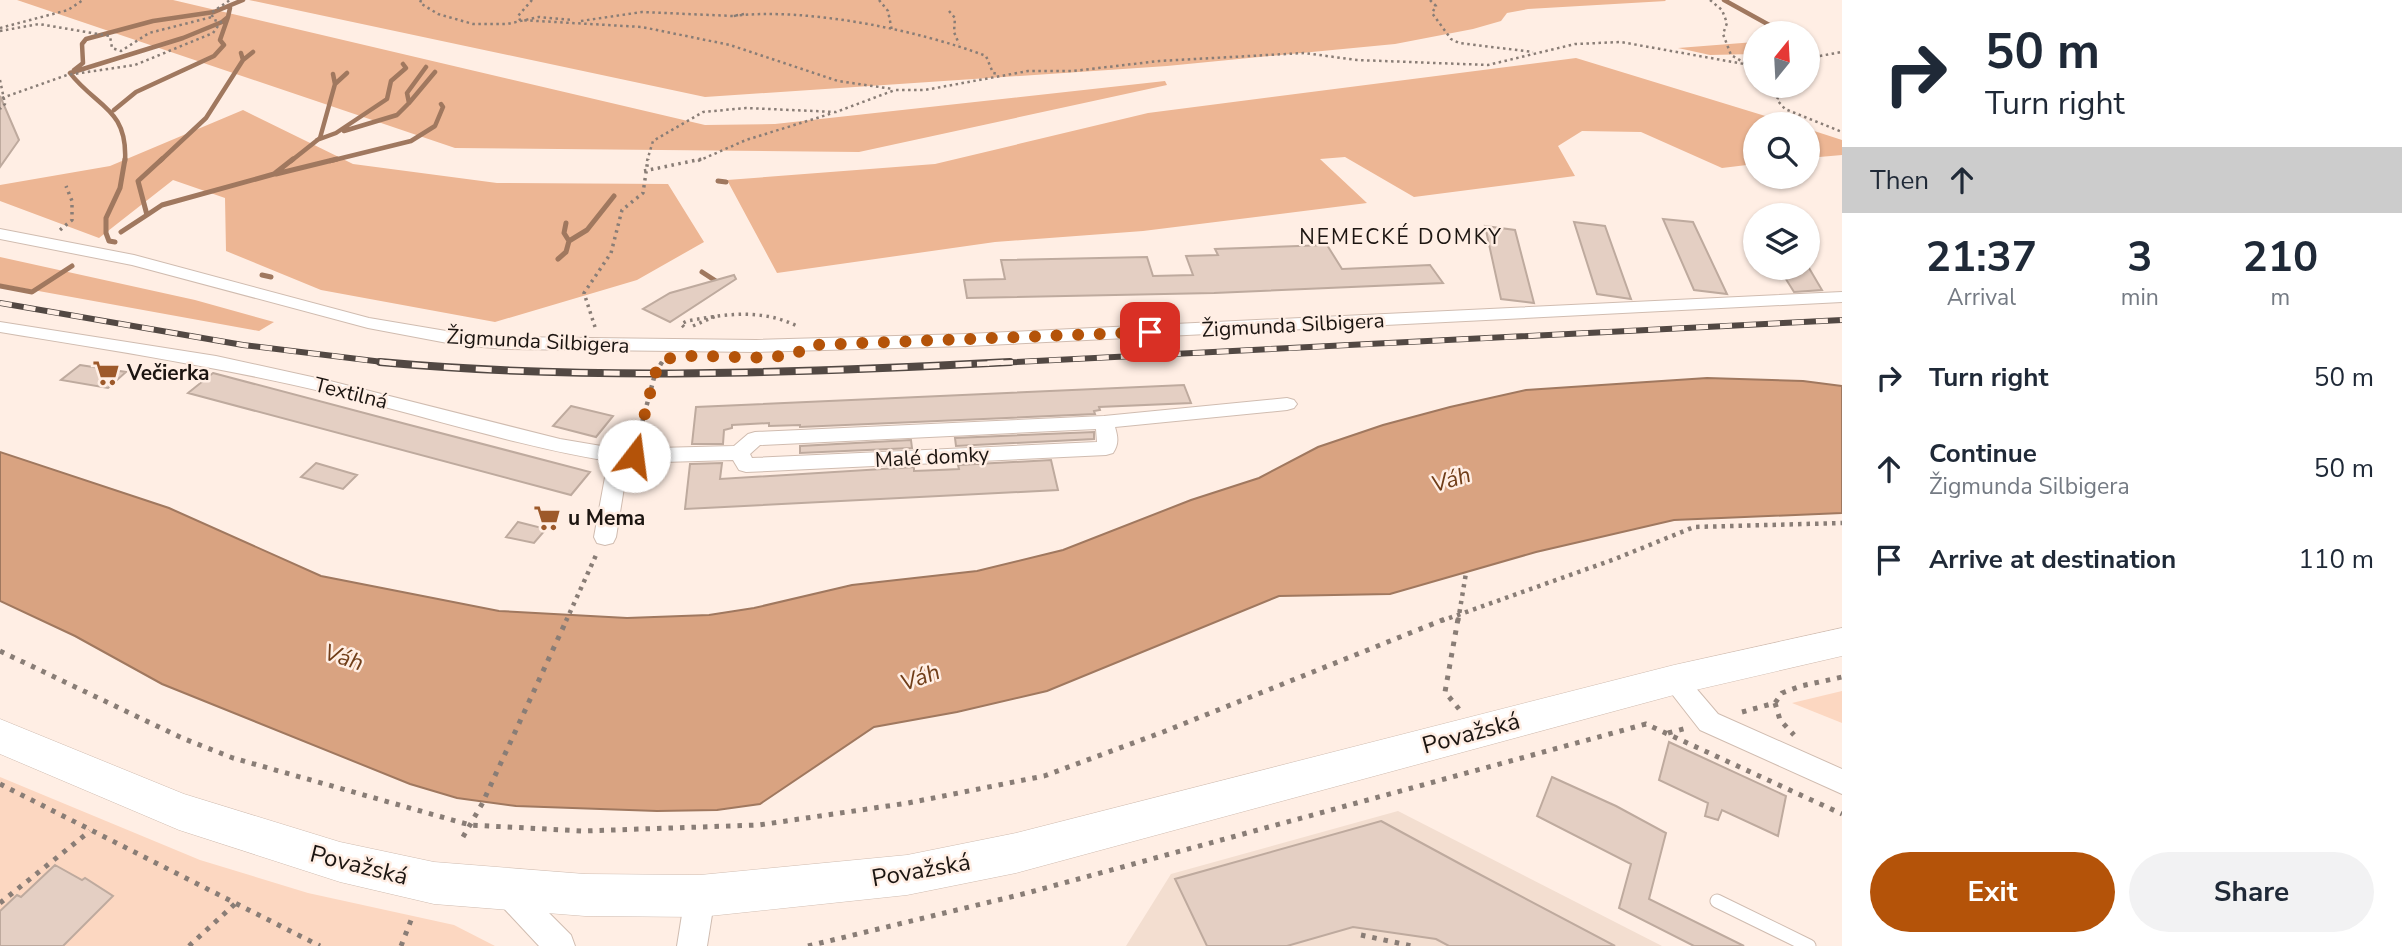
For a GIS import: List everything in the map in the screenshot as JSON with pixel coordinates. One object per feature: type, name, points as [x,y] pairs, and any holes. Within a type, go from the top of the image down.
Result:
[{"type":"main road","name":"Považská","points":[[0,736],[179,811],[340,862],[434,883],[585,895],[700,896],[907,875],[1016,853],[1674,680],[1842,642]]},
{"type":"street","name":"Žigmunda Silbigera","points":[[0,234],[134,260],[300,306],[393,328],[483,341],[600,345],[813,345],[981,340],[1842,297]]},
{"type":"street","name":"Textilná","points":[[0,327],[216,362],[330,387],[560,446],[626,456]]},
{"type":"street","name":"Malé domky","points":[[626,456],[739,453],[746,465],[1105,448],[1108,439],[1104,422],[1287,404]]},
{"type":"street","points":[[605,537],[626,456]]},
{"type":"street","points":[[1674,680],[1709,722],[1842,782]]},
{"type":"street","points":[[505,889],[560,946]]},
{"type":"street","points":[[692,946],[700,896]]},
{"type":"lane","points":[[1717,901],[1809,946]]},
{"type":"path","points":[[0,29],[78,6],[83,0]]},
{"type":"path","points":[[212,17],[211,13],[230,0]]},
{"type":"path","points":[[421,0],[420,3],[439,17],[483,24],[505,24],[537,17],[583,21],[642,12],[791,16],[960,45],[986,56],[993,73],[999,75]]},
{"type":"path","points":[[520,20],[517,16],[520,10],[532,0]]},
{"type":"path","points":[[878,0],[888,11],[892,32]]},
{"type":"path","points":[[1430,0],[1436,6],[1432,13],[1451,39],[1459,43],[1538,52]]},
{"type":"path","points":[[1710,0],[1721,10],[1727,23],[1723,34],[1731,55],[1743,63]]},
{"type":"path","points":[[949,10],[955,18],[954,32],[960,45]]},
{"type":"path","points":[[0,29],[39,24],[66,28],[110,36],[112,48],[121,51],[149,33],[212,17]]},
{"type":"path","points":[[2,98],[67,75],[135,65],[213,33],[221,22],[212,17]]},
{"type":"path","points":[[520,20],[642,27],[730,45],[838,81],[895,90],[925,90],[1028,71],[1073,71],[1159,61],[1304,53],[1357,60],[1488,65],[1575,44],[1621,42],[1743,64]]},
{"type":"path","points":[[66,28],[74,24]]},
{"type":"path","points":[[1820,56],[1842,52]]},
{"type":"path","points":[[0,109],[5,104],[1,81]]},
{"type":"path","points":[[644,171],[693,163],[746,140],[895,90]]},
{"type":"path","points":[[1778,98],[1785,109],[1842,132]]},
{"type":"path","points":[[600,345],[584,293],[611,253],[622,210],[643,192],[644,171],[653,141],[703,112],[746,108],[836,112]]},
{"type":"path","points":[[47,243],[72,220],[72,201],[66,186]]},
{"type":"path","points":[[716,316],[693,326],[682,327],[681,324],[716,316],[754,313],[779,316],[813,337],[813,345]]},
{"type":"path","points":[[626,456],[655,374],[661,362],[667,359]]},
{"type":"path","points":[[0,651],[183,738],[221,753],[470,825],[583,831],[759,825],[908,803],[1044,776],[1163,732],[1460,613],[1615,559],[1694,527],[1842,523]]},
{"type":"path","points":[[463,836],[482,804],[589,567]]},
{"type":"path","points":[[1466,573],[1445,692],[1502,763]]},
{"type":"path","points":[[1668,734],[1775,703],[1783,693],[1792,689],[1842,677]]},
{"type":"path","points":[[1775,703],[1780,720],[1795,736],[1807,741]]},
{"type":"path","points":[[808,946],[974,906],[1646,724],[1842,814]]},
{"type":"path","points":[[0,784],[320,946]]},
{"type":"path","points":[[0,903],[90,831]]},
{"type":"path","points":[[189,946],[235,904]]},
{"type":"path","points":[[401,946],[413,915]]},
{"type":"path","points":[[1361,935],[1412,946]]},
{"type":"shaded area","points":[[17,0],[173,0],[705,125],[775,124],[1165,81],[1167,85],[859,152],[455,148]]},
{"type":"shaded area","points":[[249,0],[1666,1],[1528,9],[1507,13],[1501,21],[1473,29],[1395,44],[1167,66],[705,97]]},
{"type":"shaded area","points":[[1743,43],[1743,54],[1710,55],[1678,48]]},
{"type":"shaded area","points":[[1576,58],[1752,112],[1743,112],[1743,165],[1722,168],[1641,132],[1582,131],[1558,146],[1575,176],[1414,197],[1345,157],[1320,159],[1367,203],[1143,231],[995,242],[777,273],[727,180],[935,164],[1148,113]]},
{"type":"shaded area","points":[[243,110],[353,164],[497,183],[668,184],[704,242],[637,280],[495,322],[321,290],[226,251],[225,198],[173,180],[99,238],[0,201],[0,185],[110,166]]},
{"type":"shaded area","points":[[1820,133],[1842,140],[1842,155],[1820,157]]},
{"type":"shaded area","points":[[0,257],[195,300],[274,322],[259,331],[0,284]]},
{"type":"shaded area","points":[[1842,691],[1842,723],[1792,703]]},
{"type":"shaded area","points":[[0,777],[200,860],[308,893],[454,925],[495,946],[17,946],[0,937]]},
{"type":"shaded area","points":[[1398,811],[1662,946],[1126,946],[1171,874]]},
{"type":"water","name":"Váh","points":[[1707,378],[1803,381],[1842,386],[1842,513],[1674,520],[1536,552],[1390,594],[1279,596],[1047,691],[957,712],[874,727],[760,804],[717,810],[657,811],[516,806],[457,798],[410,784],[162,684],[75,636],[0,601],[0,452],[169,508],[321,576],[499,611],[627,618],[709,615],[754,608],[852,585],[977,571],[1063,550],[1191,500],[1259,478],[1318,447],[1383,425],[1450,407],[1526,390]]},
{"type":"building","points":[[0,96],[19,140],[0,167]]},
{"type":"building","points":[[1663,219],[1693,222],[1727,294],[1694,290]]},
{"type":"building","points":[[1574,222],[1605,226],[1631,299],[1597,294]]},
{"type":"building","points":[[1485,226],[1515,230],[1534,303],[1501,299]]},
{"type":"building","points":[[1327,245],[1342,269],[1430,265],[1443,283],[1214,293],[967,298],[964,280],[1005,279],[1001,260],[1147,257],[1153,276],[1193,275],[1186,256],[1218,255],[1215,249]]},
{"type":"building","points":[[734,275],[736,279],[670,322],[643,309],[670,293]]},
{"type":"building","points":[[1786,280],[1816,280],[1822,290],[1794,292]]},
{"type":"building","points":[[80,365],[126,372],[108,388],[61,380]]},
{"type":"building","points":[[213,373],[590,472],[571,495],[188,393]]},
{"type":"building","points":[[1184,385],[1191,403],[1099,407],[1100,410],[1094,411],[1095,414],[800,427],[769,426],[769,423],[732,425],[732,428],[724,430],[723,444],[692,444],[696,407]]},
{"type":"building","points":[[571,406],[613,416],[596,437],[553,426]]},
{"type":"building","points":[[1094,432],[1094,439],[956,446],[955,438]]},
{"type":"building","points":[[911,440],[912,448],[800,453],[800,446]]},
{"type":"building","points":[[1051,460],[1058,490],[685,509],[690,464],[722,463],[720,479],[914,467],[914,471],[959,469],[958,465]]},
{"type":"building","points":[[316,463],[357,475],[343,489],[301,477]]},
{"type":"building","points":[[518,522],[546,529],[534,543],[506,537]]},
{"type":"building","points":[[1669,742],[1786,796],[1778,836],[1722,810],[1718,820],[1705,816],[1708,803],[1659,780]]},
{"type":"building","points":[[1552,777],[1616,806],[1666,833],[1649,899],[1744,946],[1694,946],[1619,908],[1631,864],[1537,816]]},
{"type":"building","points":[[1381,821],[1615,946],[1449,946],[1436,939],[1353,927],[1287,946],[1207,946],[1175,879]]},
{"type":"building","points":[[55,865],[82,880],[85,878],[113,896],[63,946],[0,946],[0,911],[17,895],[21,897]]},
{"type":"waterway","points":[[74,70],[83,63],[82,44],[86,39],[153,21],[214,12],[243,0]]},
{"type":"waterway","points":[[1724,0],[1762,21]]},
{"type":"waterway","points":[[228,17],[230,8]]},
{"type":"waterway","points":[[114,110],[136,92],[214,56],[224,45],[220,40],[228,17]]},
{"type":"waterway","points":[[125,159],[125,143],[116,119],[70,73],[183,38],[228,17]]},
{"type":"waterway","points":[[243,60],[253,52]]},
{"type":"waterway","points":[[241,53],[243,60]]},
{"type":"waterway","points":[[160,161],[206,118],[243,60]]},
{"type":"waterway","points":[[318,140],[336,133],[387,99],[391,81],[406,68],[403,64]]},
{"type":"waterway","points":[[409,103],[407,93],[426,67]]},
{"type":"waterway","points":[[409,103],[435,72]]},
{"type":"waterway","points":[[335,84],[347,73]]},
{"type":"waterway","points":[[333,74],[335,84]]},
{"type":"waterway","points":[[318,140],[335,84]]},
{"type":"waterway","points":[[344,131],[397,115],[409,103]]},
{"type":"waterway","points":[[330,161],[411,141],[435,126],[443,107],[441,104]]},
{"type":"waterway","points":[[291,161],[318,140]]},
{"type":"waterway","points":[[115,242],[109,241],[106,218],[120,188],[125,159]]},
{"type":"waterway","points":[[147,215],[138,181],[162,159]]},
{"type":"waterway","points":[[147,215],[162,205],[274,174],[293,159]]},
{"type":"waterway","points":[[276,174],[337,159]]},
{"type":"waterway","points":[[718,181],[726,182]]},
{"type":"waterway","points":[[569,241],[587,230],[614,196]]},
{"type":"waterway","points":[[121,232],[147,215]]},
{"type":"waterway","points":[[566,223],[564,233],[569,241]]},
{"type":"waterway","points":[[558,259],[566,252],[569,241]]},
{"type":"waterway","points":[[0,286],[32,292],[72,266]]},
{"type":"waterway","points":[[702,272],[722,285]]},
{"type":"waterway","points":[[262,275],[271,277]]},
{"type":"railway","points":[[0,303],[243,345],[387,363]]},
{"type":"railway","points":[[977,364],[1842,320]]},
{"type":"railway","points":[[380,362],[387,363]]},
{"type":"railway","points":[[387,363],[538,372],[695,373],[1010,362]]},
{"type":"railway","points":[[387,363],[399,364]]},
{"type":"place","name":"Večierka","points":[[106,373]]},
{"type":"place","name":"u Mema","points":[[547,518]]},
{"type":"district","name":"NEMECKÉ DOMKY","points":[[1401,237]]},
{"type":"route","points":[[634,456],[658,366],[674,357],[773,355],[790,353],[813,345],[1150,332]]}]
